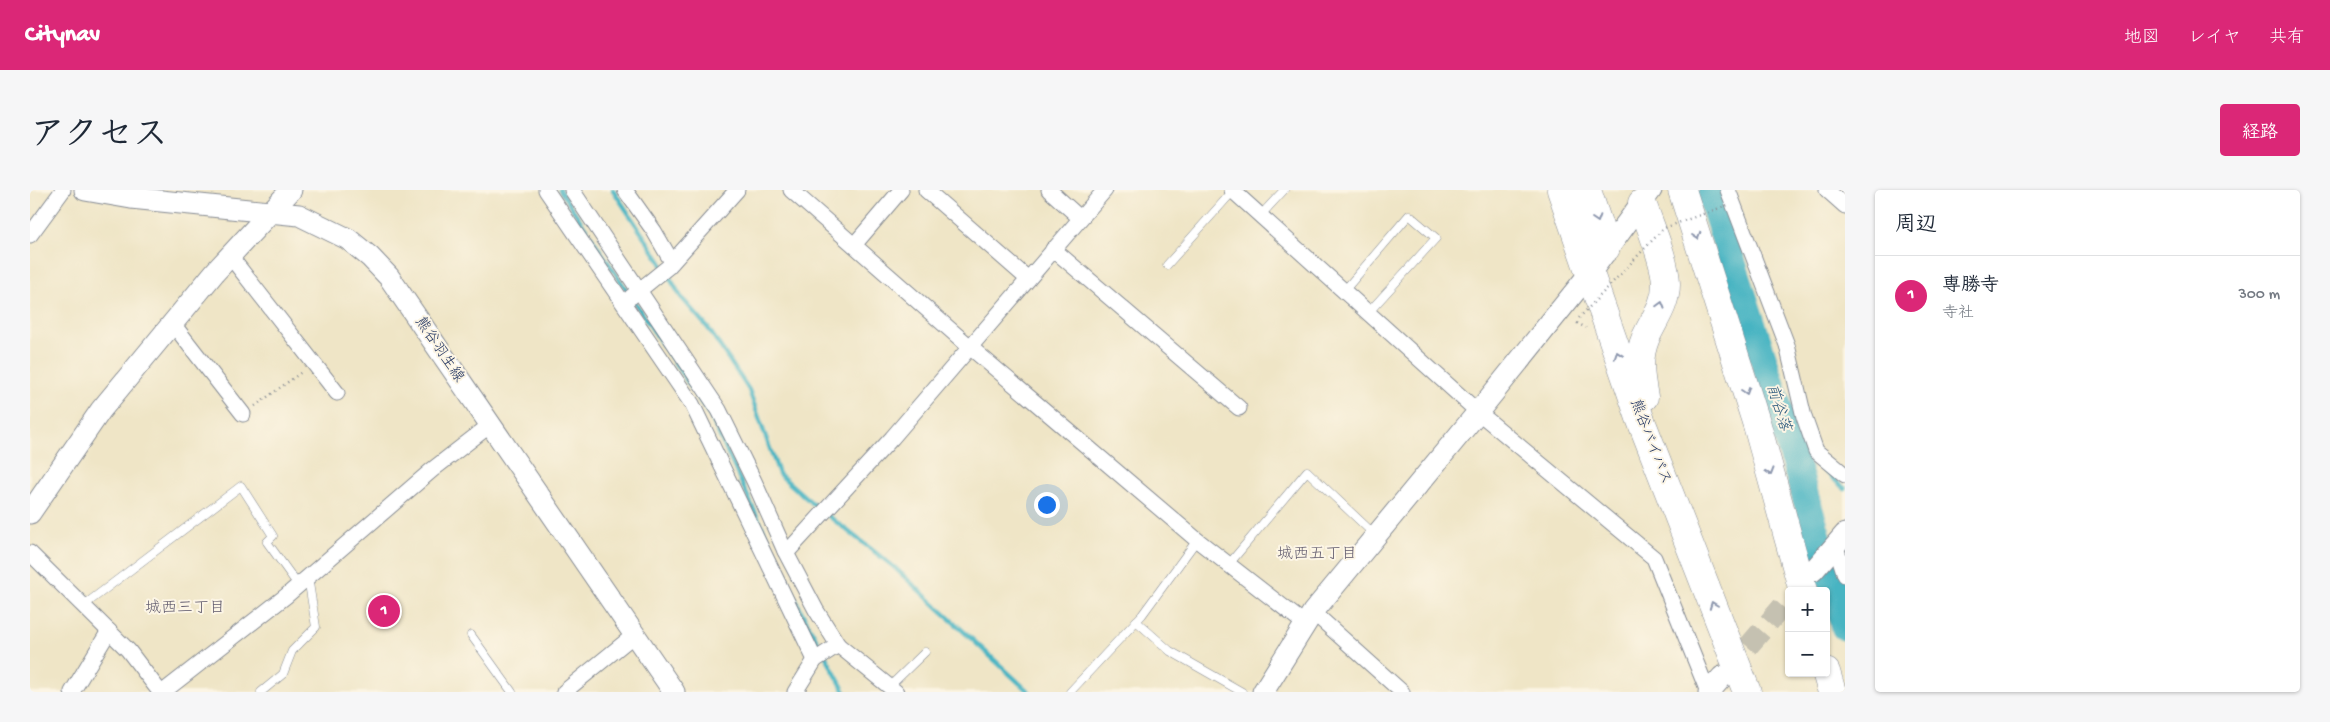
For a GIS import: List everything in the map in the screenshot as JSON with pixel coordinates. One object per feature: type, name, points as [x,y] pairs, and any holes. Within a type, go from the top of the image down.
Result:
[{"type":"highway","name":"熊谷バイパス","points":[[1561,190],[1640,418],[1747,692]]},
{"type":"highway","points":[[1587,190],[1606,248]]},
{"type":"highway","points":[[1682,190],[1808,581]]},
{"type":"highway","points":[[1640,418],[1646,403],[1639,371],[1645,338],[1662,308],[1666,283],[1647,196]]},
{"type":"highway","points":[[1828,677],[1832,692]]},
{"type":"street","points":[[30,235],[63,190]]},
{"type":"street","name":"熊谷羽生線","points":[[85,190],[131,198],[271,210],[299,215],[348,240],[370,257],[389,278],[674,692]]},
{"type":"street","points":[[30,513],[101,410],[230,256],[290,190]]},
{"type":"street","points":[[546,190],[719,410],[754,480],[785,551],[816,610],[825,653]]},
{"type":"street","points":[[572,190],[692,404],[825,653],[893,689]]},
{"type":"street","points":[[625,190],[654,231],[667,267]]},
{"type":"street","points":[[631,297],[667,267],[737,190]]},
{"type":"street","points":[[791,190],[970,348],[1197,540],[1309,618],[1402,692]]},
{"type":"street","points":[[854,245],[901,190]]},
{"type":"street","points":[[926,190],[1028,279]]},
{"type":"street","points":[[1049,190],[1080,218]]},
{"type":"street","points":[[785,551],[790,549],[892,438],[1106,190]]},
{"type":"street","points":[[1232,190],[1478,412],[1654,558],[1713,687]]},
{"type":"street","points":[[1827,190],[1845,206]]},
{"type":"street","points":[[1263,692],[1309,618],[1590,273],[1606,248],[1647,196]]},
{"type":"street","points":[[1728,197],[1787,344],[1804,417],[1816,451],[1845,475]]},
{"type":"street","points":[[1054,249],[1239,408]]},
{"type":"street","points":[[230,256],[337,393]]},
{"type":"street","points":[[173,324],[243,414]]},
{"type":"street","points":[[30,553],[128,650],[165,690],[303,581],[432,470],[490,425]]},
{"type":"street","points":[[1808,581],[1838,541]]},
{"type":"street","points":[[1838,541],[1845,574]]},
{"type":"street","points":[[72,692],[108,631]]},
{"type":"street","points":[[564,692],[634,635]]},
{"type":"street","points":[[794,692],[825,653]]},
{"type":"lane","points":[[1167,264],[1232,190]]},
{"type":"lane","points":[[1260,216],[1284,190]]},
{"type":"lane","points":[[1344,291],[1409,215],[1436,238],[1368,313]]},
{"type":"lane","points":[[1229,564],[1307,471],[1376,536]]},
{"type":"lane","points":[[83,606],[241,486],[273,536],[267,542],[303,581],[316,627],[292,651],[283,674],[261,692]]},
{"type":"lane","points":[[1070,692],[1136,621],[1197,540]]},
{"type":"lane","points":[[1136,621],[1170,652],[1242,692]]},
{"type":"lane","points":[[471,635],[512,692]]},
{"type":"lane","points":[[893,689],[925,652]]},
{"type":"path","points":[[1579,318],[1664,228],[1728,197]]},
{"type":"path","points":[[243,414],[314,363]]},
{"type":"waterway","points":[[560,190],[711,417],[801,611],[845,692]]},
{"type":"waterway","points":[[613,190],[660,261],[681,297],[708,328],[749,390],[779,474],[812,503],[894,567],[1029,692]]},
{"type":"waterway","name":"前谷落","points":[[1709,190],[1770,380],[1845,627]]},
{"type":"waterway","points":[[1786,437],[1845,489]]},
{"type":"tunnel","points":[[1727,671],[1785,604]]},
{"type":"place","name":"専勝寺","points":[[384,611]]},
{"type":"district","name":"城西五丁目","points":[[1317,555]]},
{"type":"district","name":"城西三丁目","points":[[185,609]]}]
